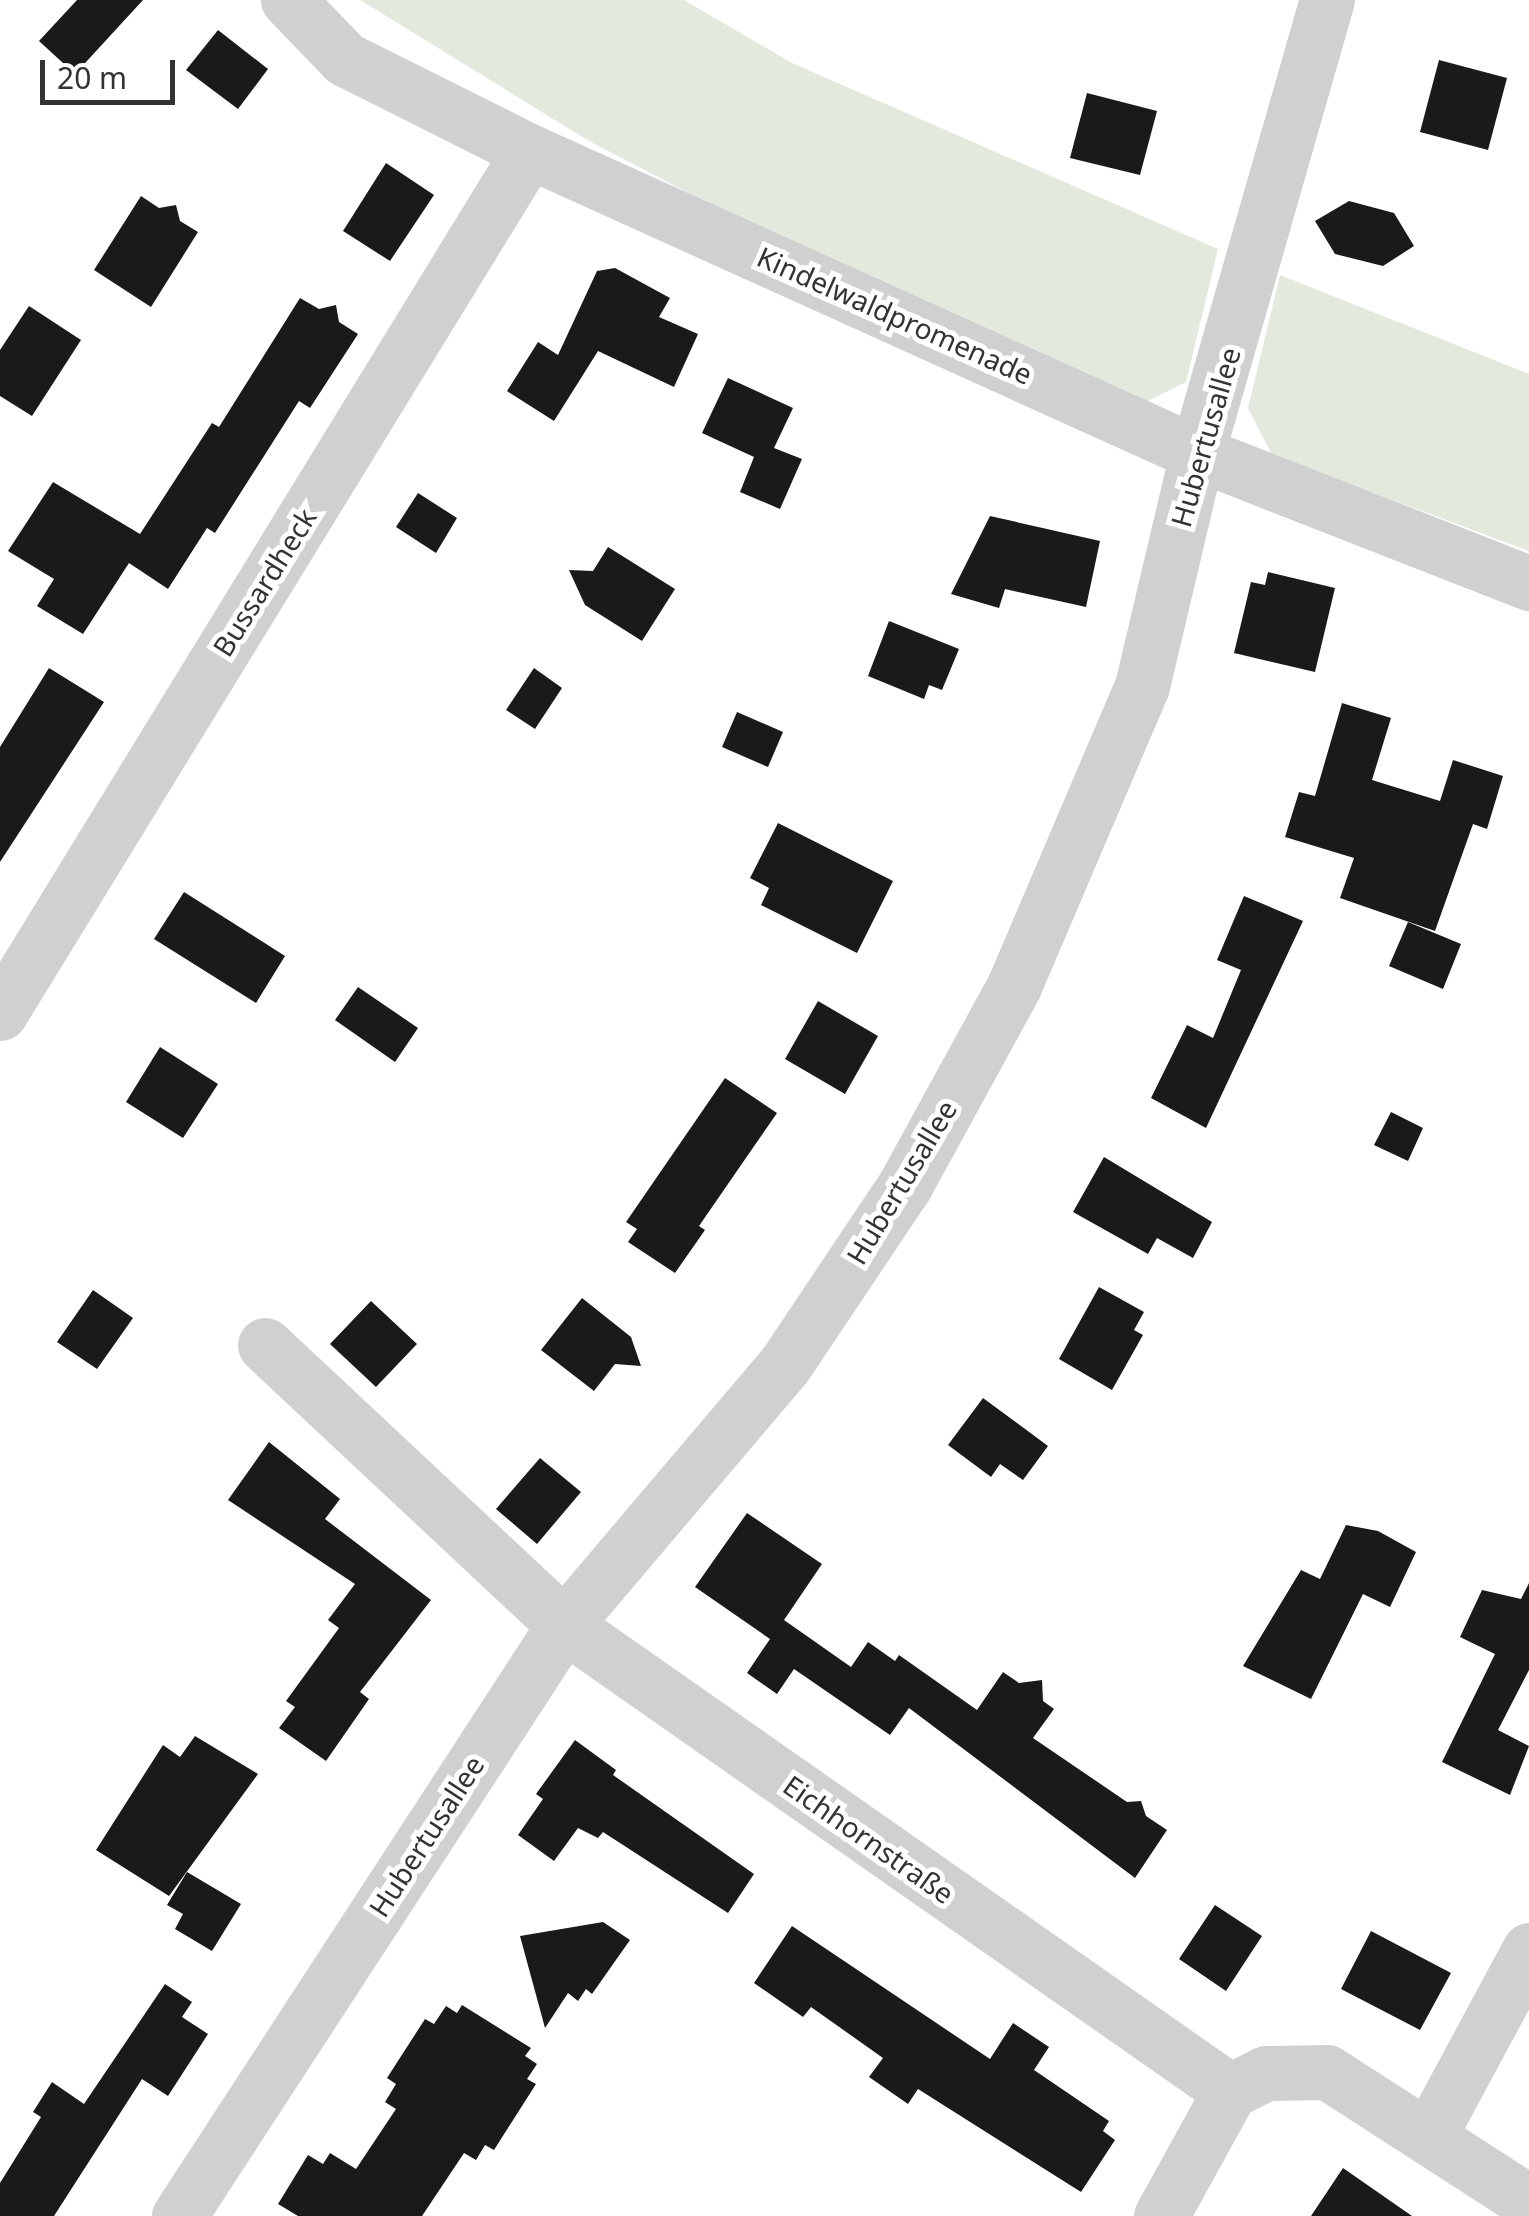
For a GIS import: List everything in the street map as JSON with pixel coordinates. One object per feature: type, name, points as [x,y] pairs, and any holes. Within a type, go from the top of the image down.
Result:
[{"type":"street","name":"Kindelwaldpromenade","points":[[288,0],[345,59],[529,151],[1197,452],[1529,583]]},
{"type":"street","name":"Hubertusallee","points":[[180,2216],[564,1625],[784,1366],[904,1187],[1004,1002],[1142,686],[1197,452],[1327,0]]},
{"type":"street","name":"Bussardheck","points":[[0,1013],[529,151]]},
{"type":"street","name":"Eichhornstraße","points":[[265,1345],[564,1625],[1230,2092]]},
{"type":"street","points":[[1430,2134],[1529,1950]]},
{"type":"street","points":[[1161,2216],[1230,2092],[1266,2073],[1328,2072],[1430,2134],[1529,2202]]},
{"type":"shaded area","points":[[360,0],[684,0],[792,63],[1218,249],[1186,382],[1146,402],[752,226],[589,141]]},
{"type":"shaded area","points":[[1280,275],[1529,374],[1529,551],[1272,455],[1248,408]]},
{"type":"building","points":[[77,0],[143,0],[75,74],[39,41]]},
{"type":"building","points":[[218,30],[268,69],[238,109],[186,70]]},
{"type":"building","points":[[1439,60],[1507,78],[1488,150],[1420,132]]},
{"type":"building","points":[[1087,93],[1157,111],[1140,175],[1070,158]]},
{"type":"building","points":[[386,163],[434,195],[390,261],[343,231]]},
{"type":"building","points":[[141,196],[159,208],[176,205],[180,221],[198,232],[151,307],[94,270]]},
{"type":"building","points":[[1349,201],[1394,213],[1414,246],[1383,266],[1335,254],[1315,221]]},
{"type":"building","points":[[615,268],[670,298],[659,317],[698,334],[674,387],[598,351],[554,421],[507,391],[538,342],[558,355],[597,271]]},
{"type":"building","points":[[300,298],[319,309],[336,305],[339,322],[358,334],[310,408],[299,401],[215,533],[207,528],[168,589],[129,563],[83,634],[37,606],[54,579],[8,551],[53,482],[140,534],[212,423],[219,427]]},
{"type":"building","points":[[29,306],[81,340],[32,416],[0,396],[0,350]]},
{"type":"building","points":[[728,378],[793,408],[774,448],[802,459],[780,509],[740,492],[754,457],[702,433]]},
{"type":"building","points":[[418,493],[457,518],[436,553],[396,527]]},
{"type":"building","points":[[990,516],[1100,541],[1086,607],[1005,589],[999,608],[951,594]]},
{"type":"building","points":[[608,547],[675,589],[642,641],[585,605],[569,570],[593,571]]},
{"type":"building","points":[[1268,572],[1335,588],[1315,672],[1234,653],[1251,582],[1265,585]]},
{"type":"building","points":[[889,621],[959,649],[942,690],[929,685],[924,699],[868,676]]},
{"type":"building","points":[[49,668],[104,702],[0,862],[0,747]]},
{"type":"building","points":[[534,668],[562,688],[535,729],[506,710]]},
{"type":"building","points":[[1342,703],[1391,718],[1372,780],[1440,801],[1453,760],[1503,776],[1487,829],[1473,824],[1435,931],[1340,898],[1354,858],[1285,837],[1299,792],[1315,796]]},
{"type":"building","points":[[737,712],[783,732],[768,767],[722,747]]},
{"type":"building","points":[[778,823],[893,881],[857,953],[761,905],[769,888],[750,878]]},
{"type":"building","points":[[184,892],[285,956],[256,1003],[154,939]]},
{"type":"building","points":[[1244,896],[1303,921],[1206,1128],[1151,1098],[1187,1025],[1213,1038],[1241,970],[1217,960]]},
{"type":"building","points":[[1408,922],[1461,944],[1443,989],[1389,966]]},
{"type":"building","points":[[358,987],[418,1028],[395,1062],[335,1020]]},
{"type":"building","points":[[818,1001],[878,1036],[845,1094],[785,1059]]},
{"type":"building","points":[[160,1047],[218,1084],[183,1138],[126,1102]]},
{"type":"building","points":[[725,1078],[777,1113],[699,1226],[705,1230],[675,1273],[628,1242],[637,1229],[626,1222]]},
{"type":"building","points":[[1391,1112],[1423,1128],[1408,1161],[1374,1145]]},
{"type":"building","points":[[1104,1157],[1212,1222],[1193,1258],[1157,1238],[1148,1254],[1073,1212]]},
{"type":"building","points":[[1099,1287],[1144,1312],[1134,1330],[1143,1335],[1112,1390],[1059,1359]]},
{"type":"building","points":[[93,1290],[133,1318],[97,1369],[57,1342]]},
{"type":"building","points":[[582,1298],[631,1337],[641,1366],[615,1364],[594,1391],[541,1350]]},
{"type":"building","points":[[371,1301],[417,1344],[376,1387],[330,1344]]},
{"type":"building","points":[[983,1398],[1048,1446],[1023,1480],[1000,1464],[991,1477],[948,1445]]},
{"type":"building","points":[[269,1442],[340,1499],[325,1519],[431,1600],[360,1692],[369,1699],[326,1761],[279,1728],[295,1707],[286,1701],[339,1628],[328,1620],[355,1584],[228,1500]]},
{"type":"building","points":[[540,1458],[581,1492],[537,1544],[496,1509]]},
{"type":"building","points":[[747,1513],[822,1564],[784,1620],[851,1667],[868,1642],[895,1661],[899,1655],[977,1710],[1003,1672],[1019,1683],[1042,1680],[1043,1701],[1054,1709],[1033,1738],[1127,1802],[1141,1801],[1146,1816],[1167,1830],[1135,1878],[909,1708],[890,1735],[794,1669],[777,1694],[747,1673],[770,1639],[695,1587]]},
{"type":"building","points":[[1346,1525],[1378,1531],[1416,1552],[1390,1607],[1363,1594],[1311,1699],[1243,1666],[1301,1570],[1320,1579]]},
{"type":"building","points":[[1529,1583],[1529,1670],[1498,1730],[1529,1746],[1510,1795],[1442,1762],[1495,1654],[1460,1637],[1482,1590],[1521,1599]]},
{"type":"building","points":[[195,1736],[258,1774],[169,1896],[96,1850],[163,1745],[180,1757]]},
{"type":"building","points":[[575,1740],[616,1770],[613,1775],[754,1874],[728,1913],[603,1832],[598,1838],[578,1828],[554,1861],[518,1835],[543,1799],[536,1794]]},
{"type":"building","points":[[187,1872],[241,1904],[212,1951],[175,1929],[183,1914],[167,1905]]},
{"type":"building","points":[[1215,1905],[1262,1936],[1226,1991],[1179,1959]]},
{"type":"building","points":[[603,1922],[630,1940],[592,1994],[586,1989],[578,2001],[568,1993],[545,2028],[520,1936]]},
{"type":"building","points":[[792,1926],[990,2059],[1013,2023],[1049,2047],[1034,2070],[1109,2121],[1103,2131],[1115,2140],[1081,2192],[918,2089],[908,2104],[869,2077],[883,2058],[811,2007],[803,2017],[754,1983]]},
{"type":"building","points":[[1371,1931],[1451,1973],[1420,2030],[1341,1989]]},
{"type":"building","points":[[165,1984],[192,2002],[182,2017],[208,2034],[168,2096],[142,2079],[54,2216],[0,2216],[0,2183],[41,2117],[33,2112],[52,2082],[84,2104]]},
{"type":"building","points":[[462,2005],[531,2048],[525,2056],[537,2064],[527,2079],[536,2084],[494,2150],[485,2145],[476,2160],[464,2153],[422,2216],[298,2216],[278,2204],[308,2155],[323,2164],[330,2153],[356,2169],[396,2109],[385,2102],[396,2084],[387,2078],[425,2019],[434,2024],[446,2006],[457,2013]]},
{"type":"building","points":[[1343,2168],[1412,2216],[1311,2216]]}]
